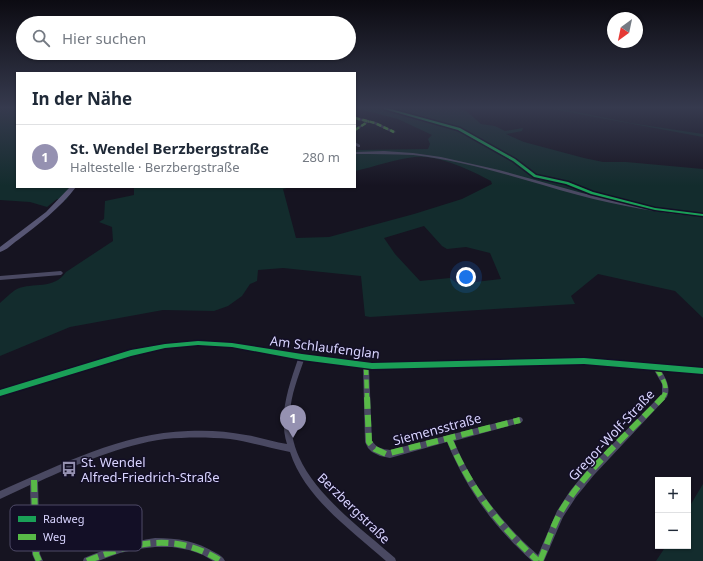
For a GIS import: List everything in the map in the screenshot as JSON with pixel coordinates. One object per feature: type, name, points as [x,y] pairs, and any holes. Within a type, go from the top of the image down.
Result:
[{"type":"main road","points":[[0,250],[47,215],[61,202],[72,188]]},
{"type":"street","points":[[356,152],[394,151],[436,156],[628,204],[703,215]]},
{"type":"street","points":[[0,278],[61,273]]},
{"type":"street","name":"Am Schlaufenglan","points":[[0,393],[131,353],[165,346],[198,343],[217,343],[366,366],[584,362],[703,371]]},
{"type":"street","name":"Berzbergstraße","points":[[302,357],[289,400],[287,413],[290,448],[299,468],[314,490],[392,561]]},
{"type":"street","name":"Siemensstraße","points":[[366,366],[369,442],[375,450],[390,454],[520,420]]},
{"type":"street","name":"Gregor-Wolf-Straße","points":[[539,561],[560,514],[573,494],[590,472],[665,395],[667,390],[665,383],[656,368]]},
{"type":"street","points":[[0,495],[108,451],[165,436],[187,434],[246,438],[290,448]]},
{"type":"street","points":[[449,438],[470,484],[485,506],[527,551],[539,561]]},
{"type":"street","points":[[34,480],[35,505]]},
{"type":"street","points":[[142,544],[173,542],[192,545],[209,552],[221,561]]},
{"type":"street","points":[[36,551],[39,561]]},
{"type":"street","points":[[88,561],[115,551]]},
{"type":"green space","points":[[0,134],[16,134],[16,188],[74,188],[66,200],[57,199],[47,207],[30,202],[0,200]]},
{"type":"green space","points":[[430,134],[506,134],[524,142],[603,162],[626,162],[703,169],[703,318],[675,291],[598,274],[571,296],[575,304],[370,317],[365,316],[361,276],[283,268],[258,270],[257,281],[250,284],[242,296],[228,306],[214,311],[163,310],[70,327],[0,356],[0,303],[17,289],[43,285],[56,281],[66,272],[113,241],[112,227],[99,222],[104,219],[105,201],[134,195],[134,188],[287,188],[283,189],[296,238],[329,237],[414,214],[462,199],[492,184],[491,181],[454,164],[434,158],[424,157],[400,159],[356,171],[356,150],[428,149],[430,144],[428,139],[432,135]],"holes":[[[424,226],[442,246],[447,249],[466,247],[490,253],[501,279],[458,284],[450,278],[420,281],[395,254],[384,238]]]},
{"type":"green space","points":[[688,134],[703,134],[703,137]]},
{"type":"green space","points":[[703,484],[703,561],[656,561],[664,549],[691,549],[691,504]]},
{"type":"marked path","points":[[366,366],[369,442],[373,448],[380,452],[390,454],[520,420]]},
{"type":"marked path","points":[[540,561],[560,514],[573,494],[591,472],[665,395],[665,384],[656,368]]},
{"type":"marked path","points":[[449,438],[465,473],[486,506],[510,535],[538,561]]},
{"type":"marked path","points":[[34,480],[35,505]]},
{"type":"marked path","points":[[142,545],[172,543],[189,545],[206,551],[221,561]]},
{"type":"marked path","points":[[36,551],[39,561]]},
{"type":"marked path","points":[[87,561],[114,551]]},
{"type":"cycle path","points":[[468,134],[514,160],[535,176],[567,183],[592,193],[655,209],[703,215]]},
{"type":"cycle path","points":[[0,393],[131,353],[165,346],[198,343],[232,345],[302,357],[372,366],[584,361],[703,371]]},
{"type":"place","name":"St. Wendel Berzbergstraße","points":[[293,438]]},
{"type":"place","name":"St. Wendel Alfred-Friedrich-Straße","points":[[69,469]]}]
